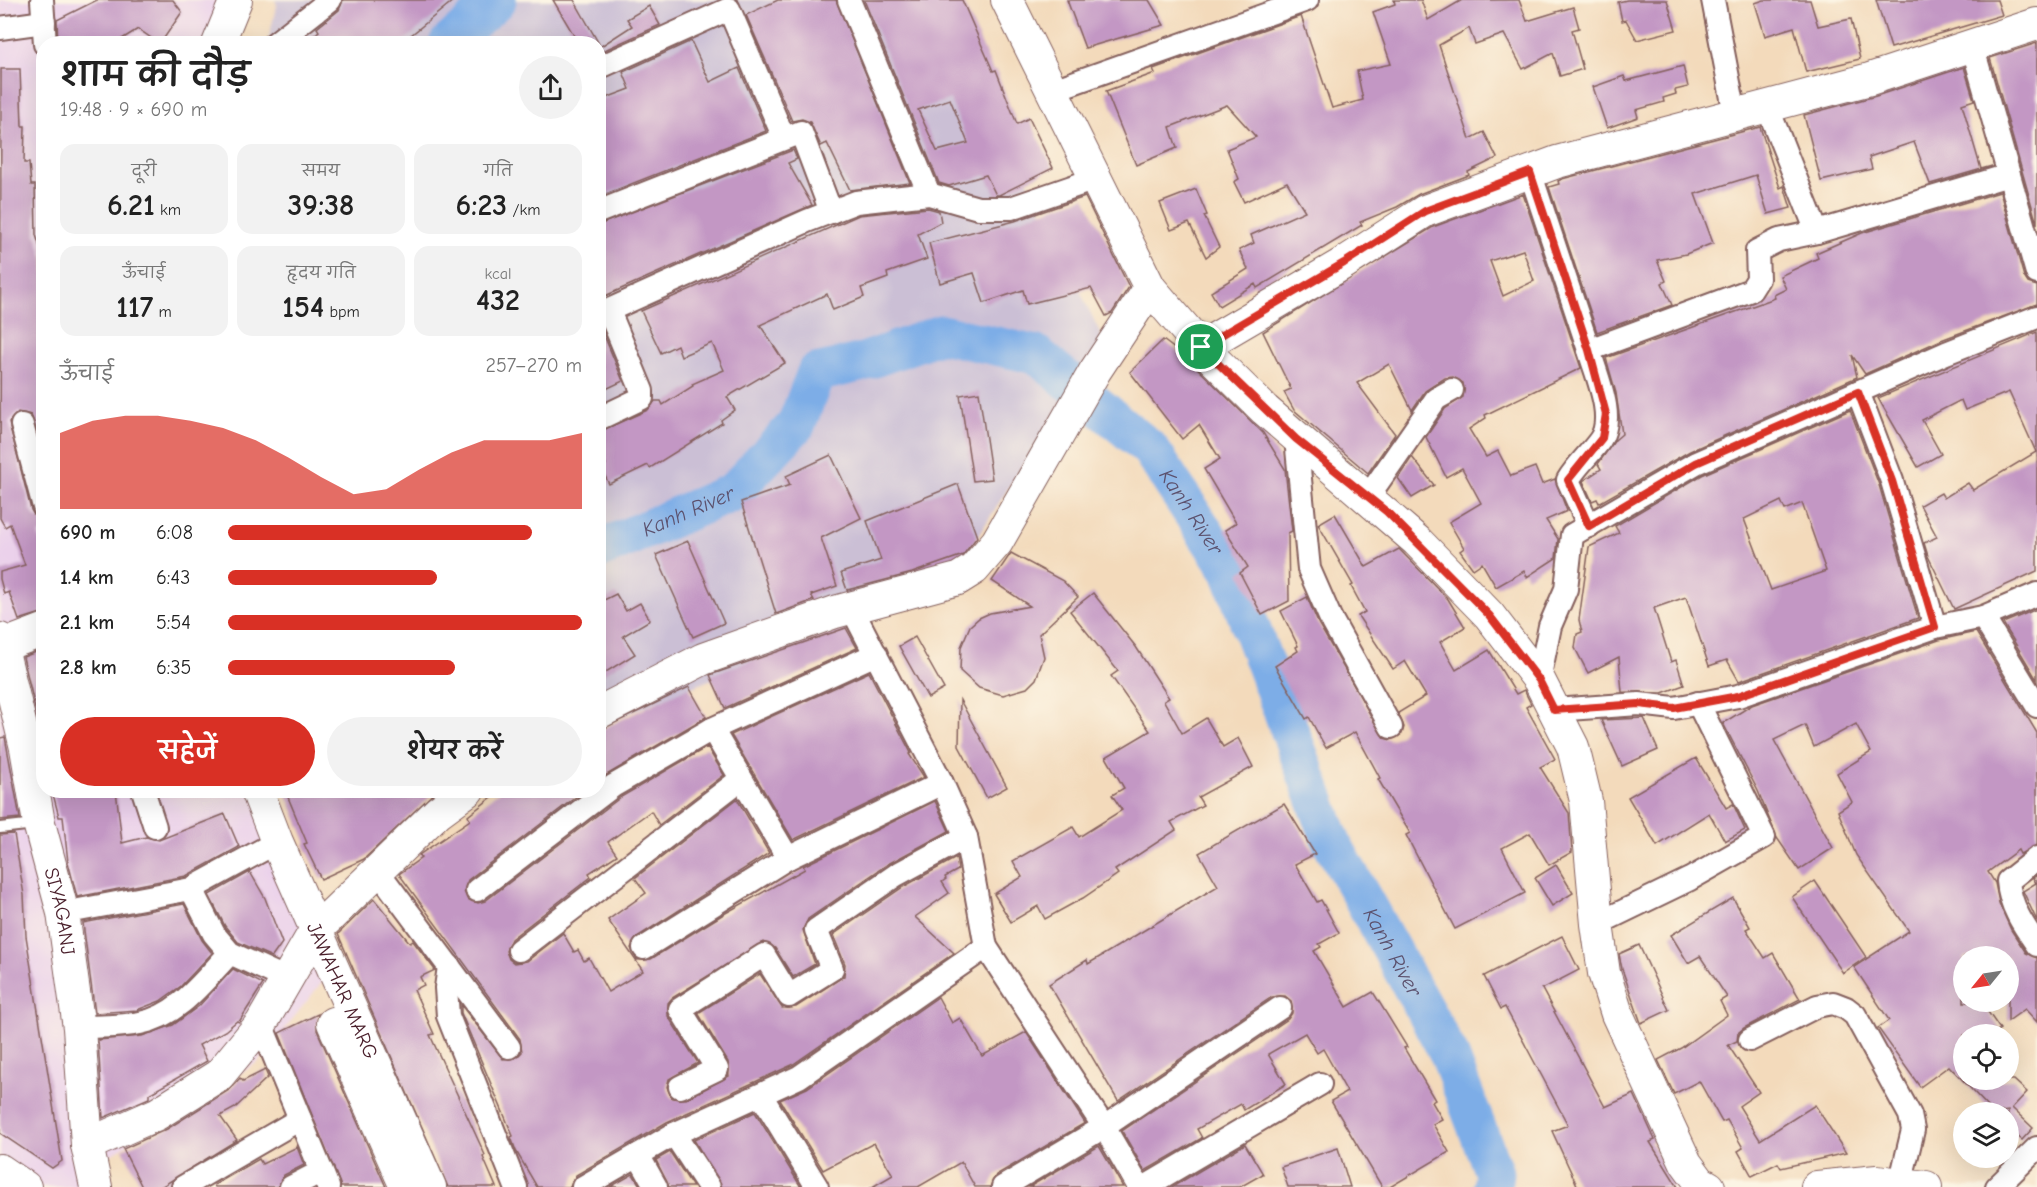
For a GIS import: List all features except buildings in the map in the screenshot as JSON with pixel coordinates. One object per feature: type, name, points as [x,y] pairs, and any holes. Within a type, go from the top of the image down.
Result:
[{"type":"street","points":[[221,36],[236,0]]},
{"type":"street","points":[[284,36],[330,0]]},
{"type":"street","points":[[849,0],[929,194]]},
{"type":"street","points":[[1007,0],[1098,178],[1150,288],[1201,347],[1296,439],[1417,541],[1489,615],[1539,680],[1573,747],[1586,801],[1597,924],[1604,973],[1617,1014],[1686,1163],[1701,1185]]},
{"type":"street","points":[[1053,90],[1307,0]]},
{"type":"street","points":[[1713,0],[1736,114]]},
{"type":"street","points":[[606,64],[729,9],[784,138]]},
{"type":"street","points":[[0,28],[44,22]]},
{"type":"street","points":[[1201,347],[1344,263],[1425,211],[1530,172],[1870,79],[2037,24]]},
{"type":"street","points":[[1972,45],[2037,273]]},
{"type":"street","points":[[1767,106],[1817,232]]},
{"type":"street","points":[[606,209],[801,132],[831,212]]},
{"type":"street","points":[[1530,172],[1589,350],[1606,414],[1602,438],[1568,480],[1589,526]]},
{"type":"street","points":[[1589,350],[1751,290],[1758,279],[1757,251],[1779,240],[1817,232],[2009,175]]},
{"type":"street","points":[[606,312],[856,202],[929,194],[978,208],[1011,208],[1098,178]]},
{"type":"street","points":[[606,709],[703,659],[835,612],[958,579],[974,569],[997,542],[1095,371],[1150,288]]},
{"type":"street","points":[[606,317],[642,391],[642,398],[606,415]]},
{"type":"street","points":[[1539,680],[1550,626],[1566,589],[1572,535],[1696,463],[1946,353],[2037,317]]},
{"type":"street","points":[[1367,498],[1436,399],[1452,390]]},
{"type":"street","points":[[1858,392],[1892,481],[1935,627]]},
{"type":"street","points":[[22,425],[36,477]]},
{"type":"street","points":[[1296,439],[1309,569],[1330,617],[1391,727]]},
{"type":"street","points":[[1554,710],[1639,704],[1674,708],[1738,696],[1935,627],[1983,617],[2037,594]]},
{"type":"street","points":[[852,609],[942,783],[966,837],[986,947],[1104,1127],[1139,1187]]},
{"type":"street","points":[[1983,617],[2037,706]]},
{"type":"street","points":[[1,643],[36,632]]},
{"type":"street","name":"SIYAGANJ","points":[[1,643],[26,748],[39,823],[63,913],[80,1028],[87,1145],[96,1187]]},
{"type":"street","points":[[606,791],[712,729],[876,654]]},
{"type":"street","points":[[1597,924],[1690,879],[1764,837],[1698,703]]},
{"type":"street","points":[[712,729],[788,858]]},
{"type":"street","points":[[519,950],[741,779]]},
{"type":"street","points":[[644,948],[788,858],[942,783]]},
{"type":"street","points":[[146,798],[155,827]]},
{"type":"street","points":[[63,913],[191,889],[268,847],[240,798]]},
{"type":"street","name":"JAWAHAR MARG","points":[[259,798],[268,847],[302,955],[430,1187]]},
{"type":"street","points":[[87,1145],[157,1114],[219,1075],[261,1024],[302,955],[377,870],[438,812],[457,798]]},
{"type":"street","points":[[477,890],[597,798]]},
{"type":"street","points":[[680,1087],[717,1069],[680,1009],[764,955],[789,996],[832,969],[816,930],[896,874],[966,837]]},
{"type":"street","points":[[2037,858],[2008,881],[2009,892],[2019,919],[2037,945]]},
{"type":"street","points":[[377,870],[509,1047]]},
{"type":"street","points":[[191,889],[214,934],[230,953],[302,955]]},
{"type":"street","points":[[583,1187],[674,1134],[799,1077],[986,947]]},
{"type":"street","points":[[80,1028],[140,1023],[160,1017],[188,998],[230,953]]},
{"type":"street","points":[[302,955],[405,1187]]},
{"type":"street","points":[[449,966],[446,988],[448,1016],[516,1187]]},
{"type":"street","points":[[1750,1040],[1817,1006],[1833,1003],[1855,1015],[1910,1116],[1913,1130],[1913,1186],[1877,1181],[1817,1187]]},
{"type":"street","points":[[1003,1187],[1104,1127],[1280,1008]]},
{"type":"street","points":[[261,1024],[325,1179],[291,1187]]},
{"type":"street","points":[[1145,1187],[1320,1084]]},
{"type":"street","points":[[761,1095],[817,1187]]},
{"type":"street","points":[[183,1187],[300,1119]]},
{"type":"street","points":[[674,1134],[709,1187]]},
{"type":"street","points":[[1997,1187],[2037,1148]]},
{"type":"street","points":[[638,1155],[656,1187]]},
{"type":"lane","points":[[0,828],[39,823]]},
{"type":"shaded area","points":[[0,0],[221,0],[227,36],[36,36],[36,798],[274,798],[327,976],[258,1062],[96,1164],[99,1187],[0,1187]]},
{"type":"shaded area","points":[[275,0],[941,0],[1103,339],[950,580],[606,723],[606,36],[269,36],[277,5]]},
{"type":"waterway","name":"Kanh River","points":[[457,36],[497,0]]},
{"type":"waterway","name":"Kanh River","points":[[606,547],[733,492],[796,425],[816,373],[863,362],[941,334],[1037,355],[1150,449],[1229,569],[1332,843],[1449,1054],[1494,1173],[1492,1187]]},
{"type":"route","points":[[1530,172],[1589,350],[1606,414],[1602,438],[1577,466],[1568,480],[1576,503],[1589,526],[1696,463],[1858,392],[1892,481],[1935,627],[1872,651],[1782,679],[1738,696],[1674,708],[1639,704],[1554,710],[1539,680],[1489,615],[1387,512],[1296,439],[1201,347],[1344,263],[1425,211],[1530,172]]}]
